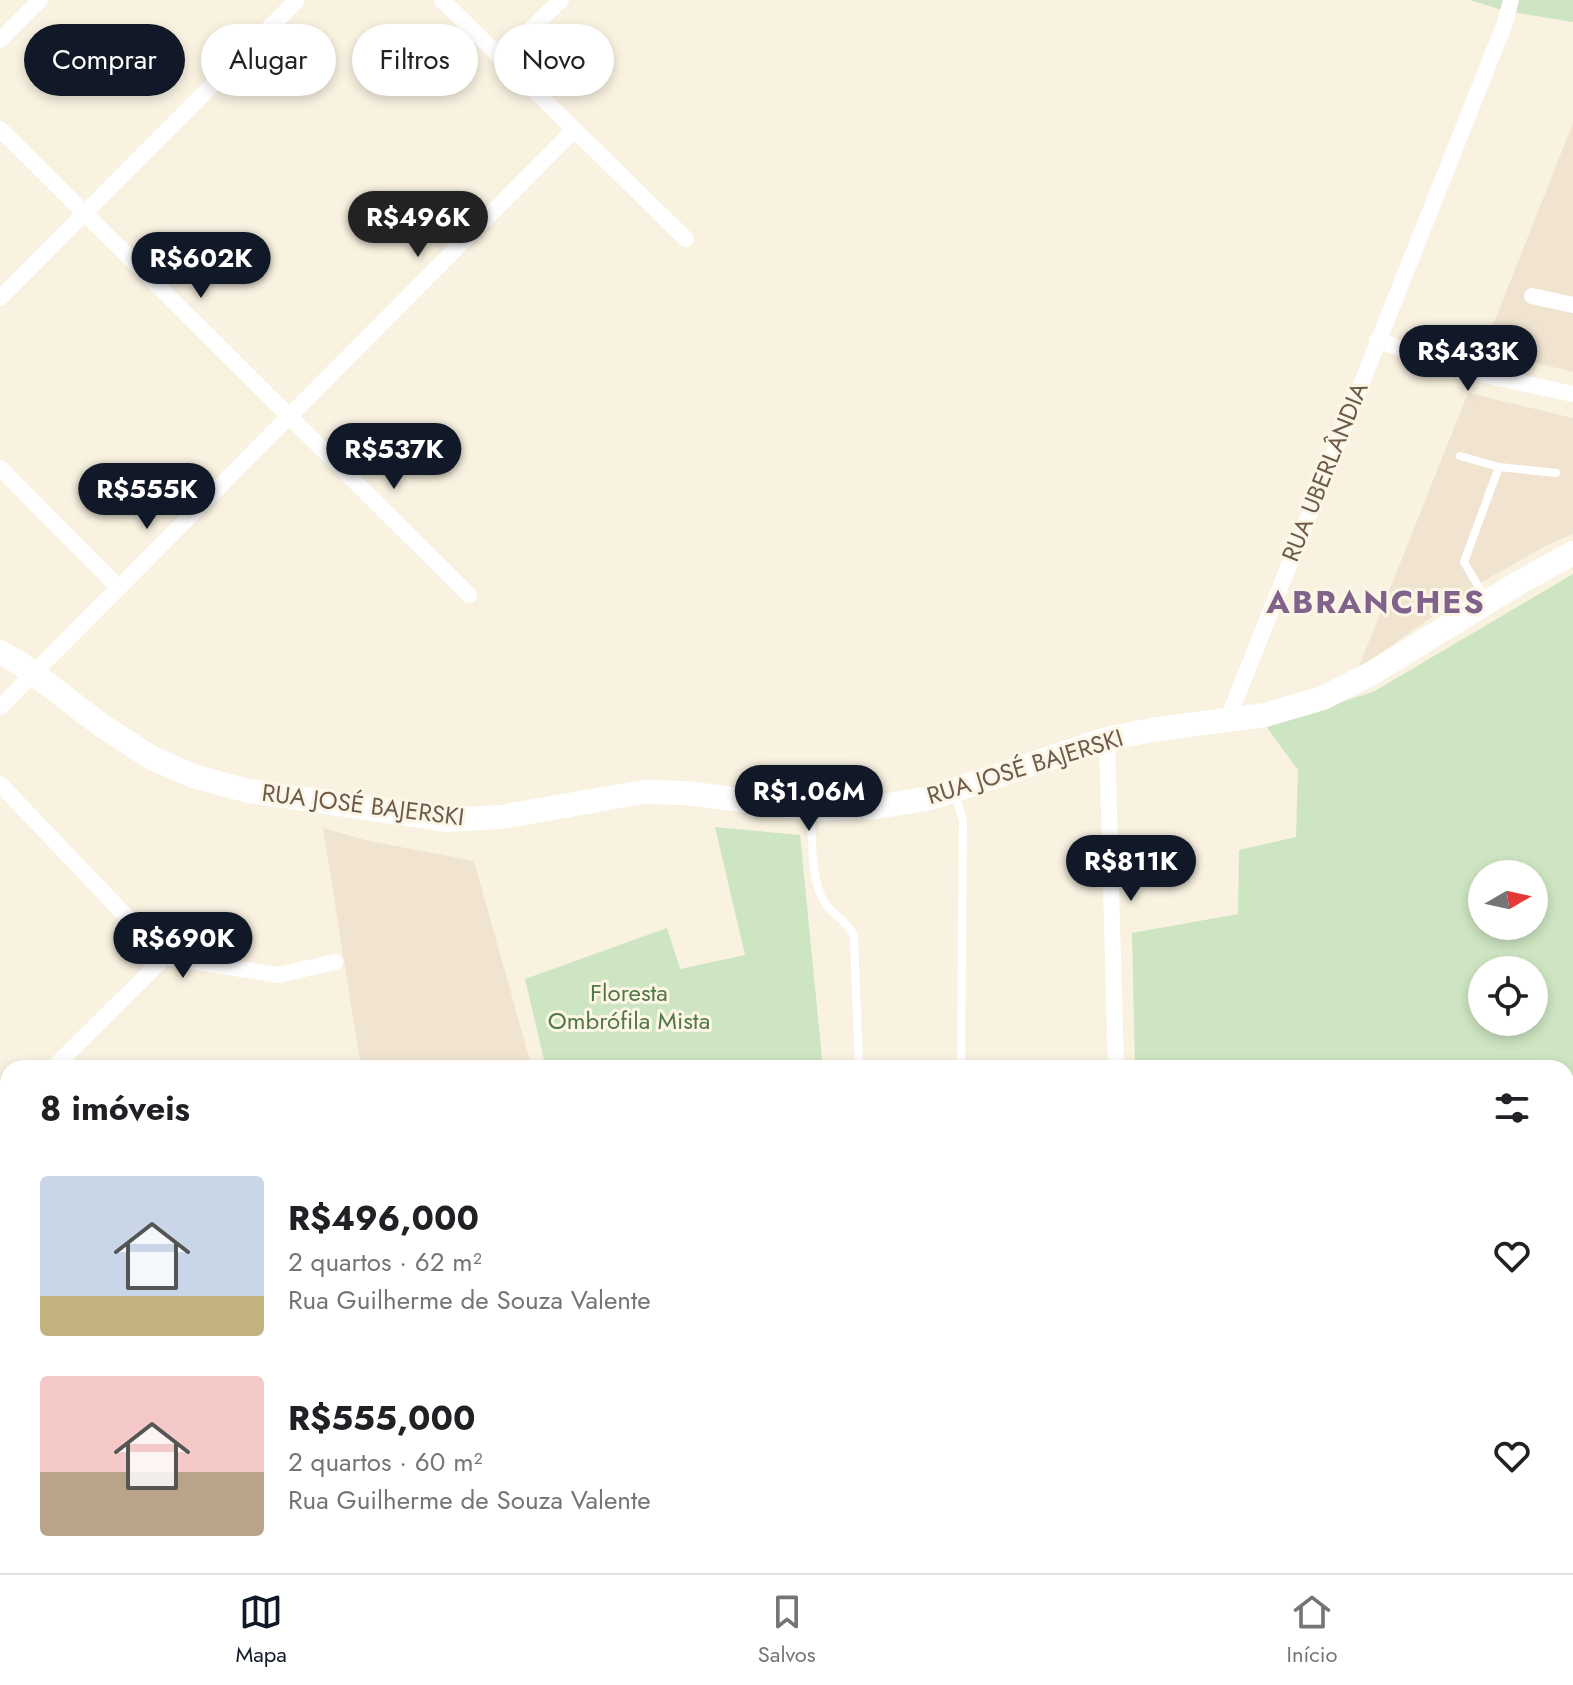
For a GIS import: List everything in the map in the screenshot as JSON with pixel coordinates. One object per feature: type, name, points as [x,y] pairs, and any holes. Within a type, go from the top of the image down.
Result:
[{"type":"main road","name":"RUA JOSÉ BAJERSKI","points":[[0,652],[152,758],[196,777],[249,791],[446,820],[501,817],[621,795],[666,791],[810,809],[846,810],[899,804],[954,790],[1107,739],[1292,708],[1348,687],[1482,594],[1573,553]]},
{"type":"street","points":[[0,40],[40,0]]},
{"type":"street","points":[[0,298],[297,0]]},
{"type":"street","points":[[442,0],[494,51]]},
{"type":"street","points":[[536,24],[561,0]]},
{"type":"street","name":"RUA UBERLÂNDIA","points":[[1227,721],[1505,23],[1511,0]]},
{"type":"street","points":[[540,96],[686,239]]},
{"type":"street","points":[[0,129],[469,595]]},
{"type":"street","points":[[0,707],[574,130]]},
{"type":"street","points":[[1532,296],[1572,301]]},
{"type":"street","points":[[1377,340],[1456,369],[1573,394]]},
{"type":"street","points":[[0,468],[119,588]]},
{"type":"street","points":[[1107,739],[1116,1060]]},
{"type":"street","points":[[0,784],[165,957],[278,975],[335,962]]},
{"type":"street","points":[[61,1060],[165,957]]},
{"type":"lane","points":[[1460,456],[1499,467],[1556,473]]},
{"type":"lane","points":[[1482,594],[1464,562],[1499,467]]},
{"type":"lane","points":[[954,790],[963,821],[961,1060]]},
{"type":"lane","points":[[810,809],[815,867],[822,898],[846,921],[854,936],[859,1060]]},
{"type":"shaded area","points":[[1573,123],[1573,372],[1483,350]]},
{"type":"shaded area","points":[[1468,393],[1573,418],[1573,534],[1547,545],[1477,585],[1358,669]]},
{"type":"shaded area","points":[[323,828],[369,841],[474,861],[530,1060],[360,1060]]},
{"type":"green space","points":[[1470,0],[1573,0],[1573,22],[1505,11]]},
{"type":"green space","points":[[1573,574],[1573,1060],[1135,1060],[1132,933],[1238,914],[1239,850],[1296,837],[1298,770],[1265,725],[1373,692]]},
{"type":"green space","name":"Floresta Ombrófila Mista","points":[[715,827],[800,835],[822,1060],[544,1060],[525,979],[667,928],[680,969],[745,955]]},
{"type":"district","name":"ABRANCHES","points":[[1376,602]]}]
